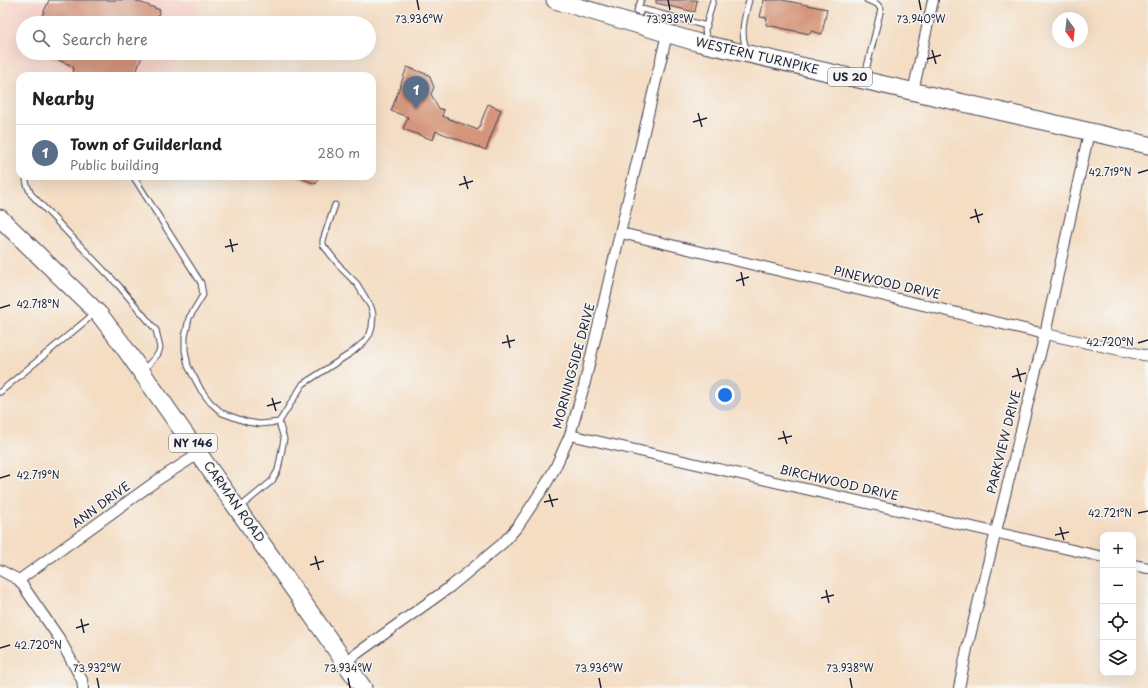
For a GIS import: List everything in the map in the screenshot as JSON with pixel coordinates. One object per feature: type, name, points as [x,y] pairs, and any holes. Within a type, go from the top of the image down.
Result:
[{"type":"main road","name":"WESTERN TURNPIKE","points":[[555,0],[637,15],[667,34],[707,45],[1148,145]]},
{"type":"main road","name":"CARMAN ROAD","points":[[0,218],[94,309],[119,340],[200,453],[363,688]]},
{"type":"street","points":[[913,92],[933,0]]},
{"type":"street","name":"MORNINGSIDE DRIVE","points":[[345,662],[450,587],[503,543],[527,514],[546,484],[570,435],[584,386],[667,34]]},
{"type":"street","name":"PARKVIEW DRIVE","points":[[959,688],[995,532],[1045,334],[1090,132]]},
{"type":"street","name":"PINEWOOD DRIVE","points":[[621,233],[1045,334],[1148,356]]},
{"type":"street","name":"BIRCHWOOD DRIVE","points":[[570,435],[1100,556]]},
{"type":"street","name":"ANN DRIVE","points":[[19,580],[159,479],[200,453]]},
{"type":"street","points":[[1136,566],[1148,568]]},
{"type":"street","points":[[0,570],[19,580],[59,638],[82,680],[83,688]]},
{"type":"lane","points":[[641,0],[637,15],[707,26]]},
{"type":"lane","points":[[707,45],[706,30],[714,0]]},
{"type":"lane","points":[[749,0],[742,27],[743,38],[749,54]]},
{"type":"lane","points":[[864,80],[881,10],[877,4],[867,0]]},
{"type":"lane","points":[[26,180],[31,194],[119,286],[156,330],[160,343],[158,354],[148,365],[140,369]]},
{"type":"lane","points":[[137,180],[201,283],[203,295],[190,318],[185,337],[185,350],[188,366],[201,390],[210,402],[222,413],[247,422],[260,424],[279,422]]},
{"type":"lane","points":[[239,509],[272,481],[278,470],[284,438],[279,422],[303,384],[350,353],[364,342],[370,334],[373,314],[371,307],[357,284],[342,269],[323,245],[335,205]]},
{"type":"lane","points":[[0,392],[89,318],[94,309]]},
{"type":"shaded area","points":[[9,0],[200,0],[194,16],[16,16],[16,60],[177,60],[173,72],[16,73],[0,50],[0,27]]},
{"type":"building","points":[[49,0],[134,0],[160,10],[158,16],[42,16]]},
{"type":"building","points":[[656,0],[697,0],[695,12],[656,3]]},
{"type":"building","points":[[764,0],[782,0],[827,9],[822,34],[811,31],[810,34],[766,25],[767,18],[760,17]]},
{"type":"building","points":[[58,60],[141,60],[136,72],[74,72],[73,66]]},
{"type":"building","points":[[407,67],[429,75],[434,87],[431,94],[438,108],[444,110],[442,116],[478,130],[488,104],[501,110],[486,150],[436,131],[433,140],[403,129],[408,117],[391,111]]},
{"type":"building","points":[[306,180],[318,180],[316,184]]},
{"type":"place","name":"Town of Guilderland","points":[[416,109]]}]
